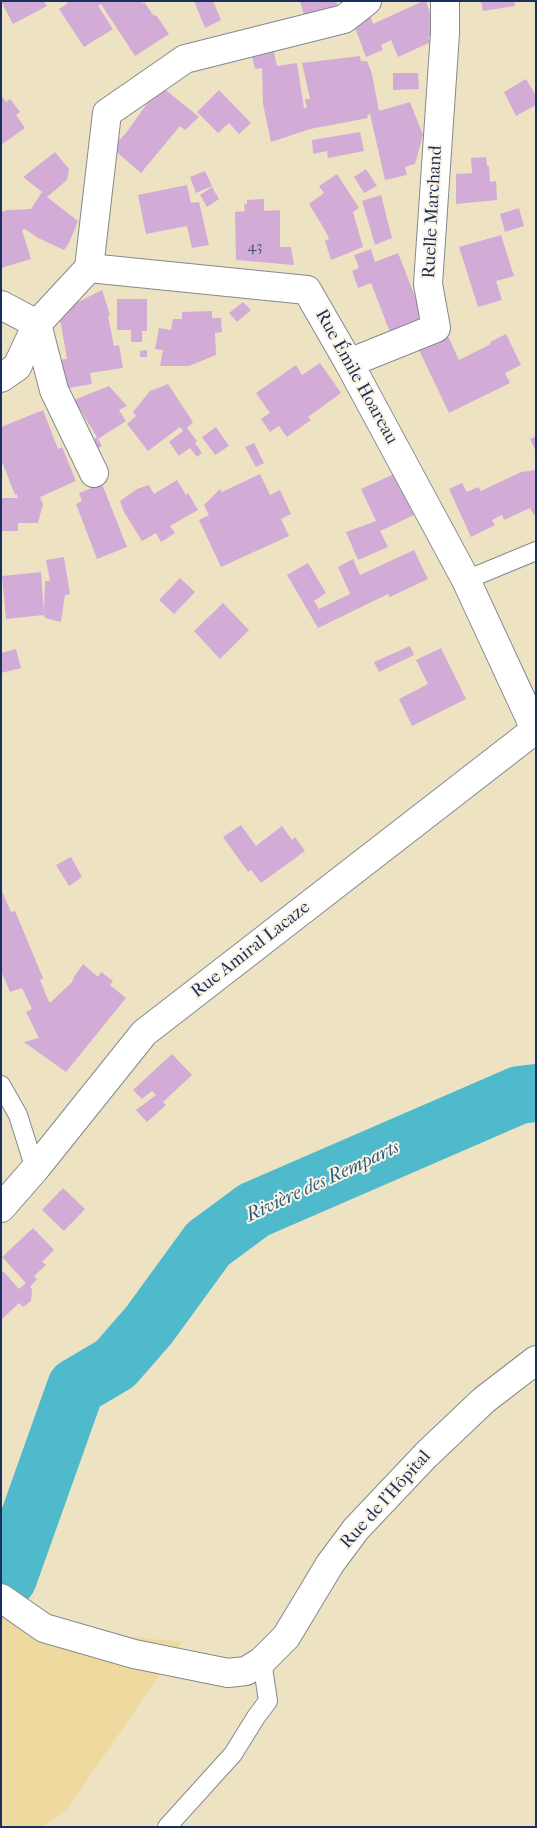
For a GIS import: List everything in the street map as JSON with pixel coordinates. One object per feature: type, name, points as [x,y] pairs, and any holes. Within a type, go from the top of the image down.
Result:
[{"type":"street","points":[[1,378],[17,367],[37,324],[89,268],[107,113],[185,59],[344,19],[367,1]]},
{"type":"street","name":"Ruelle Marchand","points":[[349,363],[436,328],[428,284],[445,32],[445,1]]},
{"type":"street","name":"Rue Émile Hoareau","points":[[89,268],[307,290],[349,363],[466,580],[535,729]]},
{"type":"street","points":[[1,305],[37,324],[54,390],[94,473]]},
{"type":"street","name":"Rue Amiral Lacaze","points":[[1,1208],[35,1169],[144,1033],[535,729]]},
{"type":"street","name":"Rue de l'Hôpital","points":[[262,1661],[286,1637],[330,1564],[356,1529],[426,1455],[484,1400],[536,1360]]},
{"type":"street","points":[[1,1598],[44,1628],[134,1654],[228,1673],[246,1671],[262,1661]]},
{"type":"lane","points":[[466,580],[536,551]]},
{"type":"lane","points":[[1,1085],[18,1115],[35,1169]]},
{"type":"lane","points":[[167,1827],[233,1754],[268,1701],[262,1661]]},
{"type":"sand","points":[[1,1598],[44,1628],[182,1642],[66,1811],[42,1827],[1,1827]]},
{"type":"building","points":[[1,1],[44,1],[47,6],[13,24]]},
{"type":"building","points":[[66,1],[141,1],[143,4],[144,2],[154,16],[156,15],[169,34],[135,56],[101,4],[98,6],[113,29],[84,47],[59,9],[67,4]]},
{"type":"building","points":[[194,1],[213,1],[221,20],[205,28]]},
{"type":"building","points":[[300,1],[336,1],[340,12],[306,22]]},
{"type":"building","points":[[426,1],[437,33],[428,37],[431,42],[398,57],[391,40],[381,45],[383,50],[366,57],[354,25],[371,17],[373,24]]},
{"type":"building","points":[[481,1],[514,1],[515,6],[483,11]]},
{"type":"building","points":[[273,48],[277,66],[297,63],[304,108],[307,108],[305,99],[310,99],[302,63],[360,56],[361,61],[367,61],[372,74],[379,111],[410,102],[423,135],[415,164],[405,167],[407,175],[385,180],[370,114],[367,115],[368,118],[310,129],[271,142],[263,104],[262,68],[255,69],[251,53]]},
{"type":"building","points":[[393,73],[418,73],[419,89],[393,90]]},
{"type":"building","points":[[526,79],[536,96],[536,105],[516,116],[504,92]]},
{"type":"building","points":[[162,87],[199,117],[185,130],[180,126],[141,173],[112,148]]},
{"type":"building","points":[[219,90],[251,123],[239,134],[229,123],[218,133],[197,112]]},
{"type":"building","points":[[1,95],[6,102],[10,99],[20,112],[16,115],[25,128],[1,145]]},
{"type":"building","points":[[360,132],[364,151],[328,158],[327,151],[313,154],[312,140]]},
{"type":"building","points":[[55,152],[69,169],[67,180],[47,197],[78,221],[69,243],[64,250],[38,238],[25,229],[22,230],[31,259],[1,268],[1,212],[31,209],[42,192],[23,177]]},
{"type":"building","points":[[486,157],[487,166],[489,166],[490,182],[496,181],[497,200],[456,204],[456,174],[472,173],[471,158]]},
{"type":"building","points":[[366,169],[377,186],[364,193],[354,177]]},
{"type":"building","points":[[205,171],[212,186],[196,193],[190,177]]},
{"type":"building","points":[[337,174],[359,208],[353,212],[363,247],[331,260],[325,241],[329,239],[309,204],[324,193],[319,186]]},
{"type":"building","points":[[187,185],[191,203],[199,202],[209,245],[192,248],[187,226],[146,234],[138,195]]},
{"type":"building","points":[[212,187],[219,199],[207,207],[200,195]]},
{"type":"building","points":[[381,195],[392,238],[375,245],[362,201]]},
{"type":"building","points":[[264,199],[264,211],[280,210],[280,247],[291,247],[294,265],[236,260],[235,212],[245,211],[244,205],[247,204],[247,200]]},
{"type":"building","points":[[519,208],[524,226],[505,232],[500,214]]},
{"type":"building","points":[[501,235],[514,276],[496,281],[502,300],[478,307],[459,247]]},
{"type":"building","points":[[371,249],[375,262],[398,253],[425,322],[391,335],[371,283],[358,288],[352,271],[359,268],[354,255]]},
{"type":"building","points":[[102,290],[110,315],[108,316],[114,346],[119,345],[123,368],[90,373],[92,384],[63,389],[57,360],[67,359],[59,320],[62,310]]},
{"type":"building","points":[[117,299],[147,299],[147,331],[142,331],[142,342],[131,342],[131,330],[117,330]]},
{"type":"building","points":[[243,302],[251,310],[237,322],[229,313]]},
{"type":"building","points":[[212,311],[212,318],[221,318],[222,332],[215,333],[216,355],[189,366],[160,366],[163,350],[155,349],[159,328],[171,330],[173,319],[182,319],[182,312]]},
{"type":"building","points":[[446,332],[459,360],[506,334],[521,365],[505,373],[510,383],[449,413],[417,346]]},
{"type":"building","points":[[147,350],[147,357],[140,357],[140,351]]},
{"type":"building","points":[[320,363],[341,393],[308,417],[311,420],[287,437],[279,426],[270,432],[261,419],[270,413],[256,393],[296,365],[302,375]]},
{"type":"building","points":[[168,384],[193,422],[187,428],[197,441],[195,443],[202,453],[197,457],[190,448],[179,456],[169,442],[183,431],[180,427],[148,451],[127,424],[136,416],[133,412],[150,391]]},
{"type":"building","points":[[109,386],[127,406],[119,410],[126,421],[98,439],[102,446],[91,453],[87,444],[97,437],[74,400]]},
{"type":"building","points":[[43,410],[58,449],[62,447],[76,481],[40,497],[43,504],[38,523],[18,523],[18,531],[1,531],[1,498],[18,498],[17,494],[15,495],[3,464],[1,465],[1,427]]},
{"type":"building","points":[[216,427],[229,446],[215,455],[202,437]]},
{"type":"building","points":[[536,436],[536,452],[530,439]]},
{"type":"building","points":[[254,443],[264,463],[256,467],[245,447]]},
{"type":"building","points":[[536,470],[536,514],[534,515],[530,508],[504,520],[502,515],[492,520],[495,525],[471,537],[449,489],[462,483],[467,492],[478,487],[481,491],[521,472]]},
{"type":"building","points":[[260,474],[270,495],[280,490],[291,514],[281,519],[289,536],[221,567],[199,520],[209,515],[204,505],[220,489],[222,492]]},
{"type":"building","points":[[394,474],[414,515],[380,531],[388,547],[358,560],[346,532],[376,521],[361,489]]},
{"type":"building","points":[[177,480],[186,495],[188,493],[198,510],[170,526],[175,533],[161,542],[156,533],[142,541],[124,512],[120,501],[137,489],[149,485],[154,494]]},
{"type":"building","points":[[102,484],[127,547],[97,559],[76,504],[82,501],[79,493]]},
{"type":"building","points":[[414,550],[428,579],[390,597],[388,594],[318,628],[287,575],[308,563],[326,593],[314,601],[319,609],[350,594],[338,567],[353,559],[360,575]]},
{"type":"building","points":[[64,557],[70,594],[65,595],[61,622],[45,618],[44,615],[6,619],[2,576],[41,572],[44,613],[45,581],[50,581],[46,560]]},
{"type":"building","points":[[180,578],[195,592],[174,614],[159,600]]},
{"type":"building","points":[[223,603],[249,630],[220,659],[194,631]]},
{"type":"building","points":[[410,646],[414,655],[379,672],[374,662]]},
{"type":"building","points":[[441,648],[466,699],[412,726],[399,699],[428,684],[416,660]]},
{"type":"building","points":[[16,649],[21,668],[1,673],[1,653]]},
{"type":"building","points":[[241,825],[256,846],[282,826],[292,840],[295,837],[305,851],[261,883],[251,870],[248,872],[223,837]]},
{"type":"building","points":[[71,857],[82,877],[69,886],[56,865]]},
{"type":"building","points":[[1,889],[11,912],[15,911],[43,978],[40,980],[49,1002],[72,982],[83,964],[98,977],[101,972],[113,981],[110,985],[126,998],[66,1072],[24,1042],[39,1038],[26,1012],[32,1009],[22,988],[10,992],[1,971]]},
{"type":"building","points":[[172,1054],[192,1075],[163,1102],[166,1105],[147,1122],[136,1110],[156,1095],[152,1091],[142,1099],[133,1090]]},
{"type":"building","points":[[63,1188],[85,1209],[64,1231],[42,1210]]},
{"type":"building","points":[[33,1228],[54,1250],[42,1262],[46,1265],[34,1276],[37,1279],[30,1287],[32,1289],[31,1301],[23,1307],[19,1303],[1,1320],[1,1273],[3,1271],[19,1289],[26,1283],[2,1257]]},
{"type":"waterway","name":"Rivière des Remparts","points":[[8,1578],[76,1387],[115,1364],[149,1325],[208,1244],[254,1210],[519,1095],[536,1093]]}]
